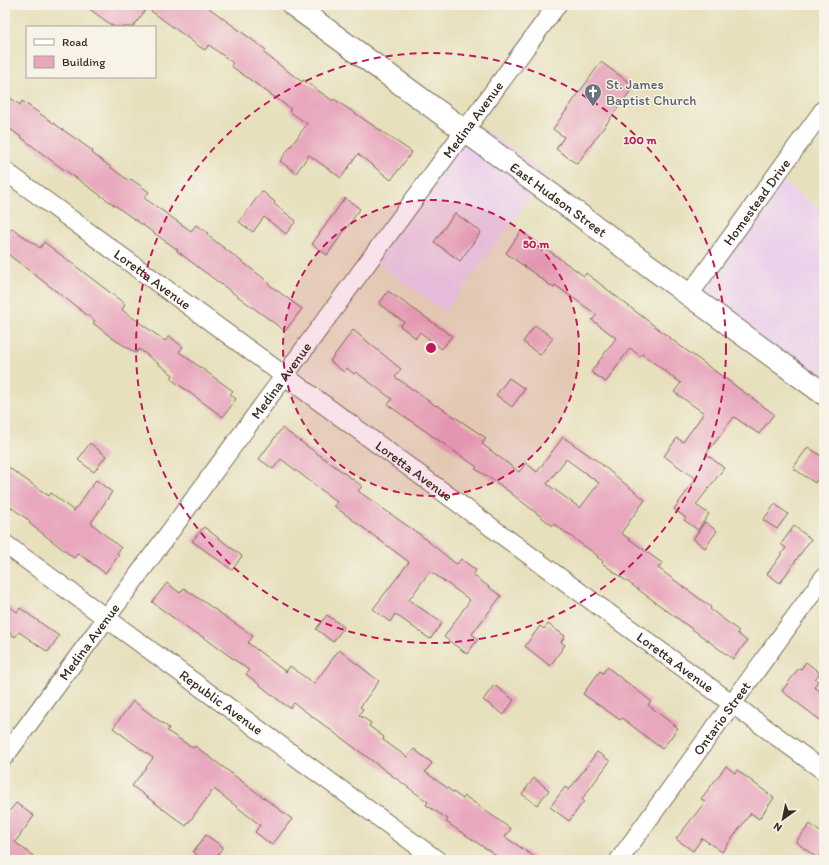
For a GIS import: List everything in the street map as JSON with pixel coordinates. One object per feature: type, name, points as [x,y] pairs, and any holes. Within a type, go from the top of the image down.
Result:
[{"type":"main road","name":"East Hudson Street","points":[[293,5],[824,394]]},
{"type":"street","name":"Medina Avenue","points":[[5,756],[108,618],[557,5]]},
{"type":"street","name":"Homestead Drive","points":[[689,295],[824,109]]},
{"type":"street","name":"Loretta Avenue","points":[[5,171],[824,771]]},
{"type":"street","name":"Republic Avenue","points":[[5,544],[437,860]]},
{"type":"street","name":"Ontario Street","points":[[620,860],[824,578]]},
{"type":"shaded area","points":[[460,130],[487,131],[547,175],[445,312],[371,259]]},
{"type":"shaded area","points":[[776,177],[824,212],[824,393],[688,296]]},
{"type":"building","points":[[84,5],[205,5],[266,50],[264,53],[302,82],[303,80],[333,101],[334,99],[412,152],[391,180],[358,154],[341,178],[309,155],[296,173],[280,161],[307,124],[289,111],[291,109],[231,66],[233,63],[209,45],[205,50],[147,8],[134,26],[113,26]]},
{"type":"building","name":"St. James Baptist Church","points":[[601,62],[634,86],[577,164],[556,149],[564,137],[553,129]]},
{"type":"building","points":[[5,94],[20,105],[22,101],[93,151],[92,153],[129,181],[131,179],[149,192],[144,198],[191,231],[196,225],[208,233],[207,235],[302,309],[285,331],[210,276],[177,251],[178,250],[52,161],[5,125]]},
{"type":"building","points":[[262,191],[275,202],[274,204],[296,221],[286,234],[264,217],[253,232],[239,222]]},
{"type":"building","points":[[345,198],[360,209],[327,255],[312,244]]},
{"type":"building","points":[[455,213],[481,232],[460,261],[434,242]]},
{"type":"building","points":[[12,228],[40,248],[44,242],[125,304],[122,310],[165,341],[169,336],[183,347],[179,352],[233,391],[230,394],[236,399],[223,417],[171,379],[173,375],[139,349],[136,353],[112,338],[93,323],[95,321],[5,252],[5,237]]},
{"type":"building","points":[[521,231],[584,276],[586,273],[679,345],[774,414],[759,434],[734,417],[706,454],[724,468],[696,505],[709,514],[698,530],[684,520],[686,518],[674,509],[696,479],[664,456],[677,438],[683,442],[704,413],[674,392],[681,383],[642,354],[640,356],[630,348],[606,382],[591,372],[616,338],[592,320],[597,315],[555,285],[554,288],[506,253]]},
{"type":"building","points":[[388,291],[452,336],[442,349],[420,332],[416,338],[400,326],[404,322],[379,304]]},
{"type":"building","points":[[535,325],[553,338],[540,355],[523,342]]},
{"type":"building","points":[[353,330],[401,369],[395,377],[436,406],[437,405],[486,438],[482,444],[519,472],[526,463],[537,472],[563,437],[596,460],[645,500],[621,533],[662,563],[658,568],[711,607],[710,609],[739,631],[737,633],[747,641],[733,659],[602,563],[603,561],[597,557],[598,556],[554,524],[553,526],[499,484],[475,469],[477,467],[388,405],[392,399],[356,372],[354,374],[347,368],[344,372],[330,361]],"holes":[[[566,459],[599,483],[580,508],[547,484]]]},
{"type":"building","points":[[509,378],[525,389],[512,407],[496,395]]},
{"type":"building","points":[[282,428],[362,486],[358,491],[419,534],[455,563],[457,564],[461,559],[476,570],[473,575],[501,596],[472,634],[478,639],[467,654],[444,637],[470,600],[430,571],[409,600],[442,623],[430,639],[395,614],[390,622],[373,609],[409,562],[334,506],[337,502],[281,459],[273,469],[259,459]]},
{"type":"building","points":[[90,443],[106,456],[94,472],[78,460]]},
{"type":"building","points":[[808,447],[824,458],[824,470],[815,483],[793,468]]},
{"type":"building","points":[[5,465],[49,496],[51,493],[74,511],[96,480],[112,492],[91,523],[121,548],[117,553],[119,555],[105,573],[78,553],[74,558],[29,523],[30,521],[5,503]]},
{"type":"building","points":[[775,504],[788,514],[777,529],[763,520]]},
{"type":"building","points":[[705,522],[717,531],[705,548],[693,539]]},
{"type":"building","points":[[794,526],[811,539],[780,583],[767,574],[786,548],[781,544]]},
{"type":"building","points":[[204,527],[242,556],[232,570],[192,541]]},
{"type":"building","points":[[167,583],[180,593],[184,588],[253,636],[248,643],[286,672],[290,666],[314,684],[339,650],[379,681],[360,707],[363,709],[359,715],[371,723],[369,726],[384,737],[383,740],[407,757],[414,749],[432,763],[425,772],[463,799],[465,796],[511,829],[505,837],[539,860],[503,860],[446,822],[448,819],[426,805],[428,802],[294,703],[290,708],[281,702],[246,674],[250,671],[206,639],[196,633],[195,634],[152,602]]},
{"type":"building","points":[[5,603],[17,612],[20,608],[59,636],[48,652],[19,632],[15,637],[5,630]]},
{"type":"building","points":[[327,615],[344,627],[333,642],[316,629]]},
{"type":"building","points":[[548,624],[565,636],[561,642],[565,645],[550,666],[525,646],[540,626],[544,629]]},
{"type":"building","points":[[806,662],[820,673],[815,679],[818,681],[814,687],[824,694],[824,723],[782,691],[799,668],[801,669]]},
{"type":"building","points":[[607,667],[651,701],[648,705],[678,728],[662,749],[622,718],[620,720],[583,694],[600,671],[603,673]]},
{"type":"building","points":[[494,685],[514,700],[504,715],[483,700]]},
{"type":"building","points":[[133,701],[169,728],[167,731],[193,748],[195,746],[292,819],[272,845],[255,832],[260,825],[214,789],[186,826],[132,786],[153,758],[113,728]]},
{"type":"building","points":[[597,752],[610,761],[582,799],[584,801],[569,821],[550,807],[565,787],[569,790]]},
{"type":"building","points":[[726,766],[735,773],[737,770],[774,798],[759,819],[751,813],[722,852],[702,838],[693,851],[676,839],[705,802],[701,799]]},
{"type":"building","points":[[534,778],[549,790],[537,805],[522,794]]},
{"type":"building","points":[[16,803],[34,816],[15,842],[38,860],[5,860],[5,817]]},
{"type":"building","points":[[810,824],[824,835],[824,848],[817,858],[796,842]]},
{"type":"building","points":[[206,835],[223,847],[214,860],[204,860],[193,852]]},
{"type":"place","name":"St. James Baptist Church","points":[[593,107]]}]
